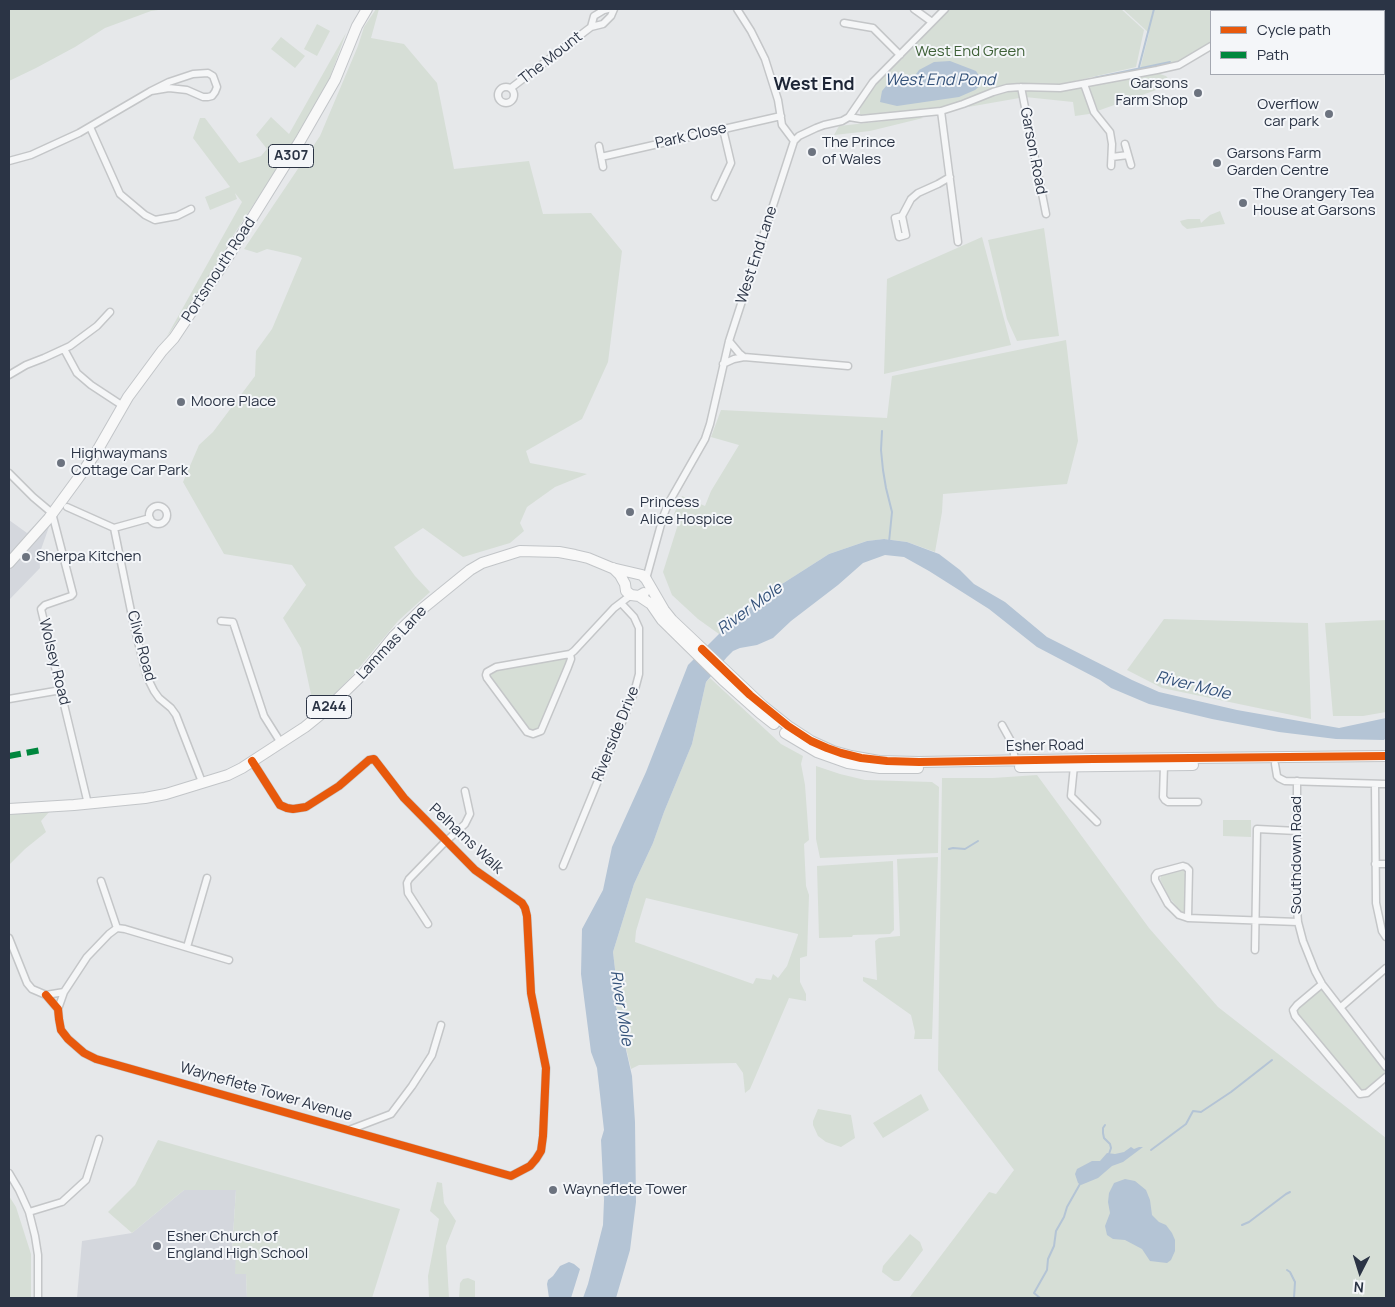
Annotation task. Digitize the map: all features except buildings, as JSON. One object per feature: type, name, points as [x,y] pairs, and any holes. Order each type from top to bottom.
[{"type":"main road","name":"Portsmouth Road","points":[[51,515],[97,451],[140,380],[174,338],[226,260],[300,141],[335,80],[357,26],[367,9]]},
{"type":"main road","name":"A307","points":[[9,563],[51,515]]},
{"type":"main road","name":"Lammas Lane","points":[[9,810],[145,798],[166,794],[228,774],[306,727],[365,672],[394,636],[422,609],[482,563],[520,551],[575,555],[642,577]]},
{"type":"main road","name":"Lammas Lane","points":[[612,568],[620,575],[625,584],[626,591],[635,596]]},
{"type":"main road","points":[[625,584],[632,574],[642,577],[668,615],[727,678]]},
{"type":"main road","points":[[635,596],[646,591],[642,577]]},
{"type":"main road","points":[[635,596],[652,604],[662,620],[700,651]]},
{"type":"main road","name":"Esher Road","points":[[727,678],[788,726],[811,741],[841,754],[870,760],[919,762],[1386,756]]},
{"type":"main road","name":"Esher Road","points":[[727,678],[760,714],[785,732],[817,752],[848,764],[880,768],[902,768],[1386,763]]},
{"type":"street","name":"The Mount","points":[[591,26],[594,16],[608,9]]},
{"type":"street","name":"The Mount","points":[[511,88],[591,26],[603,24],[611,16],[614,9]]},
{"type":"street","points":[[737,9],[765,59],[778,100],[782,125],[794,141],[799,136],[816,128],[842,121],[849,117],[870,85],[945,9]]},
{"type":"street","points":[[914,9],[932,22]]},
{"type":"street","points":[[844,23],[873,28],[900,55]]},
{"type":"street","points":[[849,117],[861,119],[942,111],[1008,88],[1060,88],[1084,84],[1179,65],[1210,47]]},
{"type":"street","points":[[9,161],[31,155],[90,127],[152,91],[168,82],[193,74],[208,73],[213,76],[217,87],[212,96],[208,97],[203,97],[187,90],[169,88],[152,91]]},
{"type":"street","points":[[1084,84],[1094,112],[1110,132],[1112,144],[1111,166]]},
{"type":"street","name":"Garson Road","points":[[1021,87],[1046,214]]},
{"type":"street","points":[[942,111],[958,242]]},
{"type":"street","name":"Park Close","points":[[601,157],[781,116]]},
{"type":"street","points":[[90,127],[120,194],[145,215],[155,220],[177,216],[191,209]]},
{"type":"street","points":[[715,197],[731,163],[723,129]]},
{"type":"street","name":"West End Lane","points":[[642,577],[651,561],[668,504],[705,439],[729,341],[794,141]]},
{"type":"street","points":[[1125,144],[1131,165]]},
{"type":"street","points":[[599,146],[603,167]]},
{"type":"street","points":[[1112,157],[1128,155]]},
{"type":"street","points":[[902,216],[911,199],[918,192],[950,177]]},
{"type":"street","points":[[9,375],[26,365],[64,349],[97,326],[110,312]]},
{"type":"street","points":[[729,341],[744,357]]},
{"type":"street","points":[[64,349],[77,373],[91,385],[123,406]]},
{"type":"street","points":[[723,364],[744,357],[848,366]]},
{"type":"street","points":[[9,473],[51,515]]},
{"type":"street","points":[[67,507],[114,528],[150,518]]},
{"type":"street","name":"Wolsey Road","points":[[51,515],[73,594],[45,605],[41,609],[88,804]]},
{"type":"street","name":"Clive Road","points":[[114,528],[134,626],[147,677],[159,698],[176,715],[202,782]]},
{"type":"street","points":[[570,654],[571,659],[568,667],[541,731],[533,734],[527,732],[486,678],[487,672],[496,667],[570,654],[614,608],[635,596]]},
{"type":"street","name":"Riverside Drive","points":[[563,866],[634,693],[639,674],[639,628],[634,617],[621,603]]},
{"type":"street","points":[[221,621],[233,622],[264,716],[281,743]]},
{"type":"street","points":[[9,700],[61,690]]},
{"type":"street","points":[[1002,726],[1012,743],[1016,760]]},
{"type":"street","name":"Pelhams Walk","points":[[252,761],[280,805],[293,809],[306,807],[339,786],[369,760],[374,759],[404,798],[475,870],[522,903],[527,916],[531,992],[546,1068],[544,1136],[541,1151],[536,1159],[530,1166],[511,1176]]},
{"type":"street","points":[[1276,764],[1279,778],[1284,781],[1386,784]]},
{"type":"street","points":[[1164,765],[1164,800],[1168,802],[1198,802]]},
{"type":"street","points":[[1074,766],[1071,796],[1097,822]]},
{"type":"street","name":"Southdown Road","points":[[1296,781],[1296,897],[1298,922],[1308,955],[1322,984],[1386,1067]]},
{"type":"street","points":[[1375,784],[1376,903],[1382,931],[1386,937]]},
{"type":"street","points":[[428,924],[408,894],[406,883],[465,824],[470,814],[465,791]]},
{"type":"street","points":[[1255,950],[1257,829],[1297,831]]},
{"type":"street","points":[[1375,864],[1386,864]]},
{"type":"street","points":[[1188,918],[1189,870],[1183,866],[1157,873],[1155,880],[1168,904],[1179,915],[1188,918],[1298,922]]},
{"type":"street","points":[[186,947],[207,878]]},
{"type":"street","points":[[101,881],[117,928]]},
{"type":"street","points":[[58,1009],[64,992],[86,957],[117,928],[229,960]]},
{"type":"street","name":"Wayneflete Tower Avenue","points":[[9,938],[27,983],[32,989],[46,996],[58,1009],[62,1030],[68,1039],[84,1053],[96,1059],[511,1176]]},
{"type":"street","points":[[1341,1007],[1386,968]]},
{"type":"street","points":[[1322,984],[1297,1005],[1293,1010],[1295,1016],[1360,1094],[1367,1093],[1386,1077]]},
{"type":"street","points":[[46,996],[64,992]]},
{"type":"street","points":[[349,1130],[391,1114],[432,1055],[441,1024]]},
{"type":"street","points":[[29,1212],[62,1202],[86,1180],[99,1139]]},
{"type":"street","points":[[9,1173],[29,1212],[38,1255],[38,1298]]},
{"type":"shaded area","points":[[9,520],[27,533],[34,526],[50,524],[39,555],[40,568],[9,600]]},
{"type":"shaded area","name":"Esher Church of England High School","points":[[184,1190],[236,1190],[232,1251],[236,1250],[246,1274],[247,1298],[77,1298],[82,1241],[132,1233]]},
{"type":"green space","points":[[9,9],[166,9],[151,11],[105,28],[75,47],[9,81]]},
{"type":"green space","points":[[376,9],[379,9],[371,38],[404,44],[437,83],[454,169],[529,161],[543,214],[591,213],[622,251],[608,362],[582,419],[526,451],[530,463],[587,474],[555,487],[527,507],[520,523],[524,531],[510,543],[463,557],[423,528],[394,547],[415,576],[430,592],[398,621],[353,675],[320,709],[312,699],[301,648],[283,618],[306,585],[292,565],[224,554],[183,482],[199,445],[213,432],[255,376],[256,351],[272,329],[302,258],[267,249],[257,253],[244,249],[320,136],[358,46],[364,27]]},
{"type":"green space","name":"West End Green","points":[[950,9],[1121,9],[1144,30],[1136,67],[1053,86],[1020,85],[942,109],[860,115],[860,109],[866,98],[881,79]]},
{"type":"green space","points":[[1123,9],[1270,9],[1210,10],[1210,45],[1178,63],[1139,73],[1149,33]]},
{"type":"green space","points":[[317,24],[330,31],[317,56],[304,49]]},
{"type":"green space","points":[[346,33],[328,83],[297,139],[234,234],[212,273],[166,338],[242,202],[235,193],[237,199],[210,210],[205,197],[230,187],[193,138],[200,118],[205,118],[239,163],[261,156],[267,149],[256,135],[271,117],[289,134]]},
{"type":"green space","points":[[281,37],[305,56],[295,68],[271,49]]},
{"type":"green space","points":[[1157,73],[1166,76],[1173,84],[1089,114],[1075,116],[1073,102],[1025,97],[968,107],[989,97],[1010,91],[1093,86]]},
{"type":"green space","points":[[923,118],[870,131],[834,135],[839,126]]},
{"type":"green space","points":[[1220,211],[1225,224],[1187,229],[1180,221],[1200,219],[1201,223],[1210,215]]},
{"type":"green space","points":[[1044,228],[1059,336],[1017,341],[1007,319],[988,240]]},
{"type":"green space","points":[[982,237],[1011,345],[884,374],[887,279]]},
{"type":"green space","points":[[1066,340],[1078,441],[1067,484],[943,494],[935,552],[907,542],[884,539],[867,541],[829,554],[771,591],[719,634],[698,619],[672,595],[663,572],[680,518],[674,514],[682,496],[705,506],[711,491],[739,445],[711,437],[721,410],[887,418],[892,376]]},
{"type":"green space","points":[[1164,619],[1308,623],[1311,719],[1162,688],[1127,670]]},
{"type":"green space","points":[[1386,620],[1386,712],[1363,716],[1333,716],[1325,623]]},
{"type":"green space","points":[[567,657],[541,725],[534,730],[527,728],[489,676],[498,669]]},
{"type":"green space","points":[[710,678],[781,744],[803,756],[801,764],[805,785],[809,840],[804,844],[806,886],[809,895],[807,956],[800,958],[800,982],[806,994],[806,1001],[789,998],[750,1089],[745,1093],[743,1073],[736,1063],[639,1065],[631,1069],[614,997],[616,978],[613,952],[634,884],[653,843],[692,744],[706,682]],"holes":[[[646,898],[798,934],[787,966],[778,978],[773,974],[771,980],[756,978],[753,984],[635,942],[636,931]]]},
{"type":"green space","points":[[816,766],[865,780],[932,782],[939,787],[938,853],[820,858],[816,839]]},
{"type":"green space","points":[[1037,775],[1149,928],[1218,1007],[1386,1138],[1386,1298],[909,1298],[989,1192],[996,1194],[1014,1170],[938,1070],[942,778],[993,778]]},
{"type":"green space","points":[[50,811],[41,821],[46,832],[9,865],[9,814]]},
{"type":"green space","points":[[1223,820],[1251,820],[1251,837],[1223,836]]},
{"type":"green space","points":[[938,857],[932,1039],[914,1039],[915,1032],[911,1015],[863,981],[863,977],[877,980],[875,941],[879,938],[900,936],[897,859]]},
{"type":"green space","points":[[893,861],[894,930],[890,934],[819,938],[817,866]]},
{"type":"green space","points":[[1181,869],[1184,871],[1187,881],[1186,911],[1184,912],[1181,912],[1169,897],[1160,879],[1162,874]]},
{"type":"green space","points":[[1322,984],[1386,1067],[1386,1077],[1364,1094],[1295,1016],[1295,1007]]},
{"type":"green space","points":[[921,1094],[929,1110],[883,1138],[873,1123]]},
{"type":"green space","points":[[818,1109],[851,1115],[855,1138],[841,1147],[826,1142],[818,1136],[813,1121]]},
{"type":"green space","points":[[158,1140],[400,1209],[372,1298],[247,1298],[246,1274],[235,1274],[236,1251],[232,1251],[236,1190],[184,1190],[132,1233],[108,1212],[135,1185]]},
{"type":"green space","points":[[437,1182],[442,1183],[444,1203],[456,1221],[446,1246],[449,1298],[429,1298],[428,1276],[439,1219],[430,1211]]},
{"type":"green space","points":[[9,1196],[16,1207],[31,1254],[31,1298],[9,1298]]},
{"type":"green space","points":[[910,1234],[920,1242],[923,1250],[901,1279],[894,1281],[882,1272],[883,1266]]},
{"type":"green space","points":[[468,1278],[475,1281],[475,1298],[459,1298],[460,1283],[463,1279]]},
{"type":"water","name":"West End Pond","points":[[950,61],[976,71],[981,79],[981,85],[975,90],[959,97],[897,106],[880,102],[882,91],[895,79],[913,78],[919,70],[934,62]]},
{"type":"water","name":"River Mole","points":[[884,539],[907,542],[939,554],[960,570],[974,584],[1005,602],[1047,637],[1159,692],[1237,710],[1339,728],[1386,718],[1386,738],[1384,740],[1336,739],[1279,732],[1149,704],[1111,688],[1100,680],[1037,647],[989,609],[904,557],[885,555],[863,563],[791,621],[773,638],[757,645],[733,651],[706,682],[692,744],[653,843],[634,884],[613,952],[616,978],[614,997],[632,1076],[635,1122],[636,1202],[630,1250],[616,1298],[583,1298],[603,1225],[604,1200],[601,1140],[604,1130],[597,1068],[591,1052],[581,974],[582,929],[603,890],[612,847],[646,772],[688,665],[729,624],[771,591],[829,554],[867,541]]},
{"type":"water","points":[[1131,1147],[1134,1149],[1143,1147],[1123,1162],[1112,1166],[1098,1178],[1081,1185],[1078,1183],[1075,1174],[1077,1169],[1092,1161],[1100,1161],[1107,1153],[1124,1152]]},
{"type":"water","points":[[1125,1179],[1135,1181],[1146,1190],[1150,1200],[1152,1215],[1159,1222],[1166,1225],[1172,1233],[1175,1240],[1175,1251],[1171,1260],[1167,1263],[1150,1261],[1142,1249],[1125,1240],[1113,1239],[1107,1235],[1105,1226],[1110,1213],[1109,1193],[1114,1183]]},
{"type":"water","points":[[569,1262],[580,1269],[571,1298],[549,1298],[548,1280],[560,1266]]},
{"type":"waterway","points":[[1139,67],[1154,9]]},
{"type":"waterway","points":[[1094,78],[1170,62]]},
{"type":"waterway","points":[[882,431],[883,470],[892,512],[889,542]]},
{"type":"waterway","points":[[949,849],[965,849],[978,841]]},
{"type":"waterway","points":[[1151,1150],[1186,1124],[1193,1111],[1201,1112],[1231,1092],[1272,1060]]},
{"type":"waterway","points":[[1105,1125],[1103,1133],[1104,1138],[1110,1144],[1109,1154]]},
{"type":"waterway","points":[[1040,1298],[1034,1293],[1047,1270],[1056,1231],[1080,1184]]},
{"type":"waterway","points":[[1242,1225],[1290,1192]]},
{"type":"waterway","points":[[1287,1270],[1295,1282],[1294,1298]]},
{"type":"marked path","points":[[9,756],[41,750]]},
{"type":"cycle path","points":[[702,649],[750,695],[788,726],[811,741],[841,753],[861,758],[919,762],[1386,756]]},
{"type":"cycle path","points":[[46,995],[58,1009],[61,1030],[68,1039],[84,1053],[96,1059],[511,1176],[530,1166],[541,1151],[546,1068],[531,993],[527,916],[522,903],[475,870],[404,798],[374,759],[369,760],[339,786],[306,807],[293,809],[280,805],[252,761]]},
{"type":"place","name":"Garsons Farm Shop","points":[[1198,93]]},
{"type":"place","name":"Overflow car park","points":[[1329,114]]},
{"type":"place","name":"The Prince of Wales","points":[[812,152]]},
{"type":"place","name":"Garsons Farm Garden Centre","points":[[1217,163]]},
{"type":"place","name":"The Orangery Tea House at Garsons","points":[[1243,203]]},
{"type":"place","name":"Moore Place","points":[[181,402]]},
{"type":"place","name":"Highwaymans Cottage Car Park","points":[[61,463]]},
{"type":"place","name":"Princess Alice Hospice","points":[[630,512]]},
{"type":"place","name":"Sherpa Kitchen","points":[[26,557]]},
{"type":"place","name":"Wayneflete Tower","points":[[553,1190]]},
{"type":"place","name":"Esher Church of England High School","points":[[157,1246]]},
{"type":"district","name":"West End","points":[[814,85]]}]
